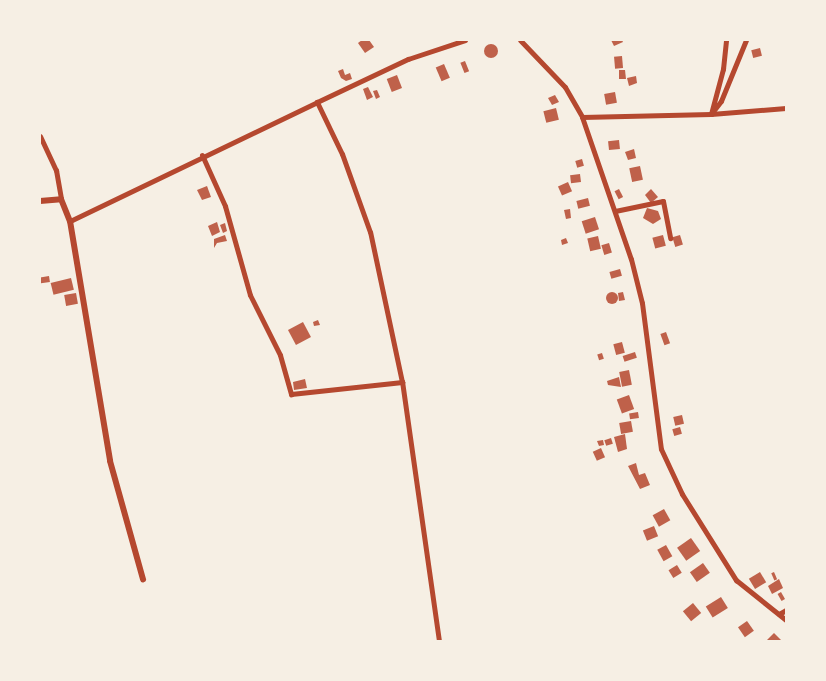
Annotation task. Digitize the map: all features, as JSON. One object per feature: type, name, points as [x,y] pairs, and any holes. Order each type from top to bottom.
[{"type":"street","points":[[70,221],[202,155],[408,59],[465,40]]},
{"type":"street","points":[[520,40],[565,87],[582,117],[615,211],[642,303],[661,449],[682,494],[736,580],[786,620]]},
{"type":"street","points":[[711,114],[723,69],[726,40]]},
{"type":"street","points":[[711,114],[721,101],[746,40]]},
{"type":"street","points":[[317,102],[342,154],[370,232],[402,382],[439,641]]},
{"type":"street","points":[[582,117],[711,114],[786,108]]},
{"type":"street","points":[[40,136],[56,170],[61,200],[70,221],[110,461],[143,579]]},
{"type":"street","points":[[202,155],[225,206],[250,295],[280,355],[291,394],[402,382]]},
{"type":"street","points":[[40,202],[61,200]]},
{"type":"street","points":[[615,211],[662,201],[670,238]]},
{"type":"street","points":[[779,614],[786,610]]},
{"type":"building","points":[[362,40],[369,40],[374,47],[365,53],[358,43]]},
{"type":"building","points":[[611,40],[622,40],[623,42],[614,46]]},
{"type":"building","points":[[488,44],[494,44],[498,51],[494,58],[488,58],[484,54],[484,48]]},
{"type":"building","points":[[760,48],[762,56],[753,58],[751,50]]},
{"type":"building","points":[[622,56],[623,68],[615,69],[614,57]]},
{"type":"building","points":[[465,61],[469,71],[464,73],[460,63]]},
{"type":"building","points":[[444,64],[450,78],[442,81],[436,68]]},
{"type":"building","points":[[343,69],[345,75],[350,73],[352,79],[346,81],[341,78],[338,71]]},
{"type":"building","points":[[619,70],[625,70],[626,79],[619,79]]},
{"type":"building","points":[[397,75],[402,88],[392,92],[387,79]]},
{"type":"building","points":[[636,76],[637,83],[629,86],[627,78]]},
{"type":"building","points":[[368,87],[373,97],[367,100],[363,89]]},
{"type":"building","points":[[377,90],[380,97],[376,99],[373,91]]},
{"type":"building","points":[[615,92],[617,103],[606,105],[604,94]]},
{"type":"building","points":[[555,95],[559,102],[552,105],[548,98]]},
{"type":"building","points":[[556,108],[559,120],[546,123],[543,111]]},
{"type":"building","points":[[619,140],[620,149],[609,150],[608,141]]},
{"type":"building","points":[[634,149],[636,158],[628,160],[625,152]]},
{"type":"building","points":[[582,159],[584,166],[577,168],[575,161]]},
{"type":"building","points":[[640,166],[643,180],[632,182],[629,168]]},
{"type":"building","points":[[580,174],[581,182],[571,183],[570,175]]},
{"type":"building","points":[[568,182],[572,191],[562,196],[558,186]]},
{"type":"building","points":[[207,186],[211,197],[202,200],[197,190]]},
{"type":"building","points":[[619,189],[623,197],[619,199],[615,191]]},
{"type":"building","points":[[651,189],[658,197],[651,203],[645,195]]},
{"type":"building","points":[[588,198],[590,206],[578,209],[576,201]]},
{"type":"building","points":[[647,208],[658,211],[661,219],[653,224],[643,218]]},
{"type":"building","points":[[570,209],[571,218],[566,219],[564,210]]},
{"type":"building","points":[[595,217],[599,229],[586,234],[582,221]]},
{"type":"building","points":[[217,222],[220,232],[212,236],[208,226]]},
{"type":"building","points":[[225,223],[227,231],[223,233],[220,225]]},
{"type":"building","points":[[225,235],[227,241],[217,243],[214,248],[214,239]]},
{"type":"building","points":[[663,235],[666,246],[655,248],[652,238]]},
{"type":"building","points":[[680,235],[683,245],[675,247],[672,237]]},
{"type":"building","points":[[598,236],[601,249],[590,251],[587,238]]},
{"type":"building","points":[[566,238],[568,243],[562,245],[561,240]]},
{"type":"building","points":[[609,243],[612,253],[604,255],[601,245]]},
{"type":"building","points":[[620,269],[622,276],[611,279],[609,272]]},
{"type":"building","points":[[49,276],[50,282],[41,283],[40,277]]},
{"type":"building","points":[[71,278],[74,290],[54,295],[51,283]]},
{"type":"building","points":[[610,292],[614,292],[618,298],[614,304],[610,304],[606,300],[606,296]]},
{"type":"building","points":[[623,292],[625,300],[619,301],[618,293]]},
{"type":"building","points":[[76,293],[78,304],[66,306],[64,295]]},
{"type":"building","points":[[318,320],[320,325],[314,326],[313,322]]},
{"type":"building","points":[[303,322],[311,337],[296,345],[288,330]]},
{"type":"building","points":[[666,332],[670,343],[664,345],[660,334]]},
{"type":"building","points":[[622,342],[625,353],[616,355],[613,344]]},
{"type":"building","points":[[635,352],[637,358],[624,362],[623,356]]},
{"type":"building","points":[[602,353],[604,359],[599,360],[597,355]]},
{"type":"building","points":[[629,370],[632,385],[622,387],[619,372]]},
{"type":"building","points":[[619,377],[621,387],[608,385],[607,381]]},
{"type":"building","points":[[305,379],[307,388],[294,390],[293,382]]},
{"type":"building","points":[[629,395],[634,409],[622,414],[617,399]]},
{"type":"building","points":[[638,412],[639,418],[630,419],[629,413]]},
{"type":"building","points":[[682,415],[684,424],[675,426],[673,417]]},
{"type":"building","points":[[631,421],[633,432],[621,434],[619,423]]},
{"type":"building","points":[[680,427],[682,434],[674,436],[672,429]]},
{"type":"building","points":[[625,434],[627,449],[618,452],[614,437]]},
{"type":"building","points":[[611,438],[613,444],[606,446],[604,440]]},
{"type":"building","points":[[603,440],[604,445],[599,446],[597,441]]},
{"type":"building","points":[[601,448],[605,457],[597,461],[593,452]]},
{"type":"building","points":[[636,463],[639,475],[645,473],[650,485],[640,489],[628,466]]},
{"type":"building","points":[[664,509],[670,520],[659,527],[653,515]]},
{"type":"building","points":[[654,526],[658,536],[647,541],[643,530]]},
{"type":"building","points":[[691,538],[700,551],[686,561],[677,548]]},
{"type":"building","points":[[666,545],[672,556],[664,561],[657,550]]},
{"type":"building","points":[[703,563],[710,573],[697,582],[690,572]]},
{"type":"building","points":[[677,565],[682,573],[673,578],[669,570]]},
{"type":"building","points":[[760,572],[766,582],[755,589],[749,579]]},
{"type":"building","points":[[774,572],[777,579],[774,581],[771,573]]},
{"type":"building","points":[[779,579],[783,588],[772,594],[768,586]]},
{"type":"building","points":[[781,592],[785,599],[782,601],[778,594]]},
{"type":"building","points":[[721,597],[728,608],[713,618],[706,607]]},
{"type":"building","points":[[693,603],[701,613],[691,621],[683,611]]},
{"type":"building","points":[[747,621],[754,631],[745,637],[738,627]]},
{"type":"building","points":[[774,633],[782,641],[766,641]]}]
